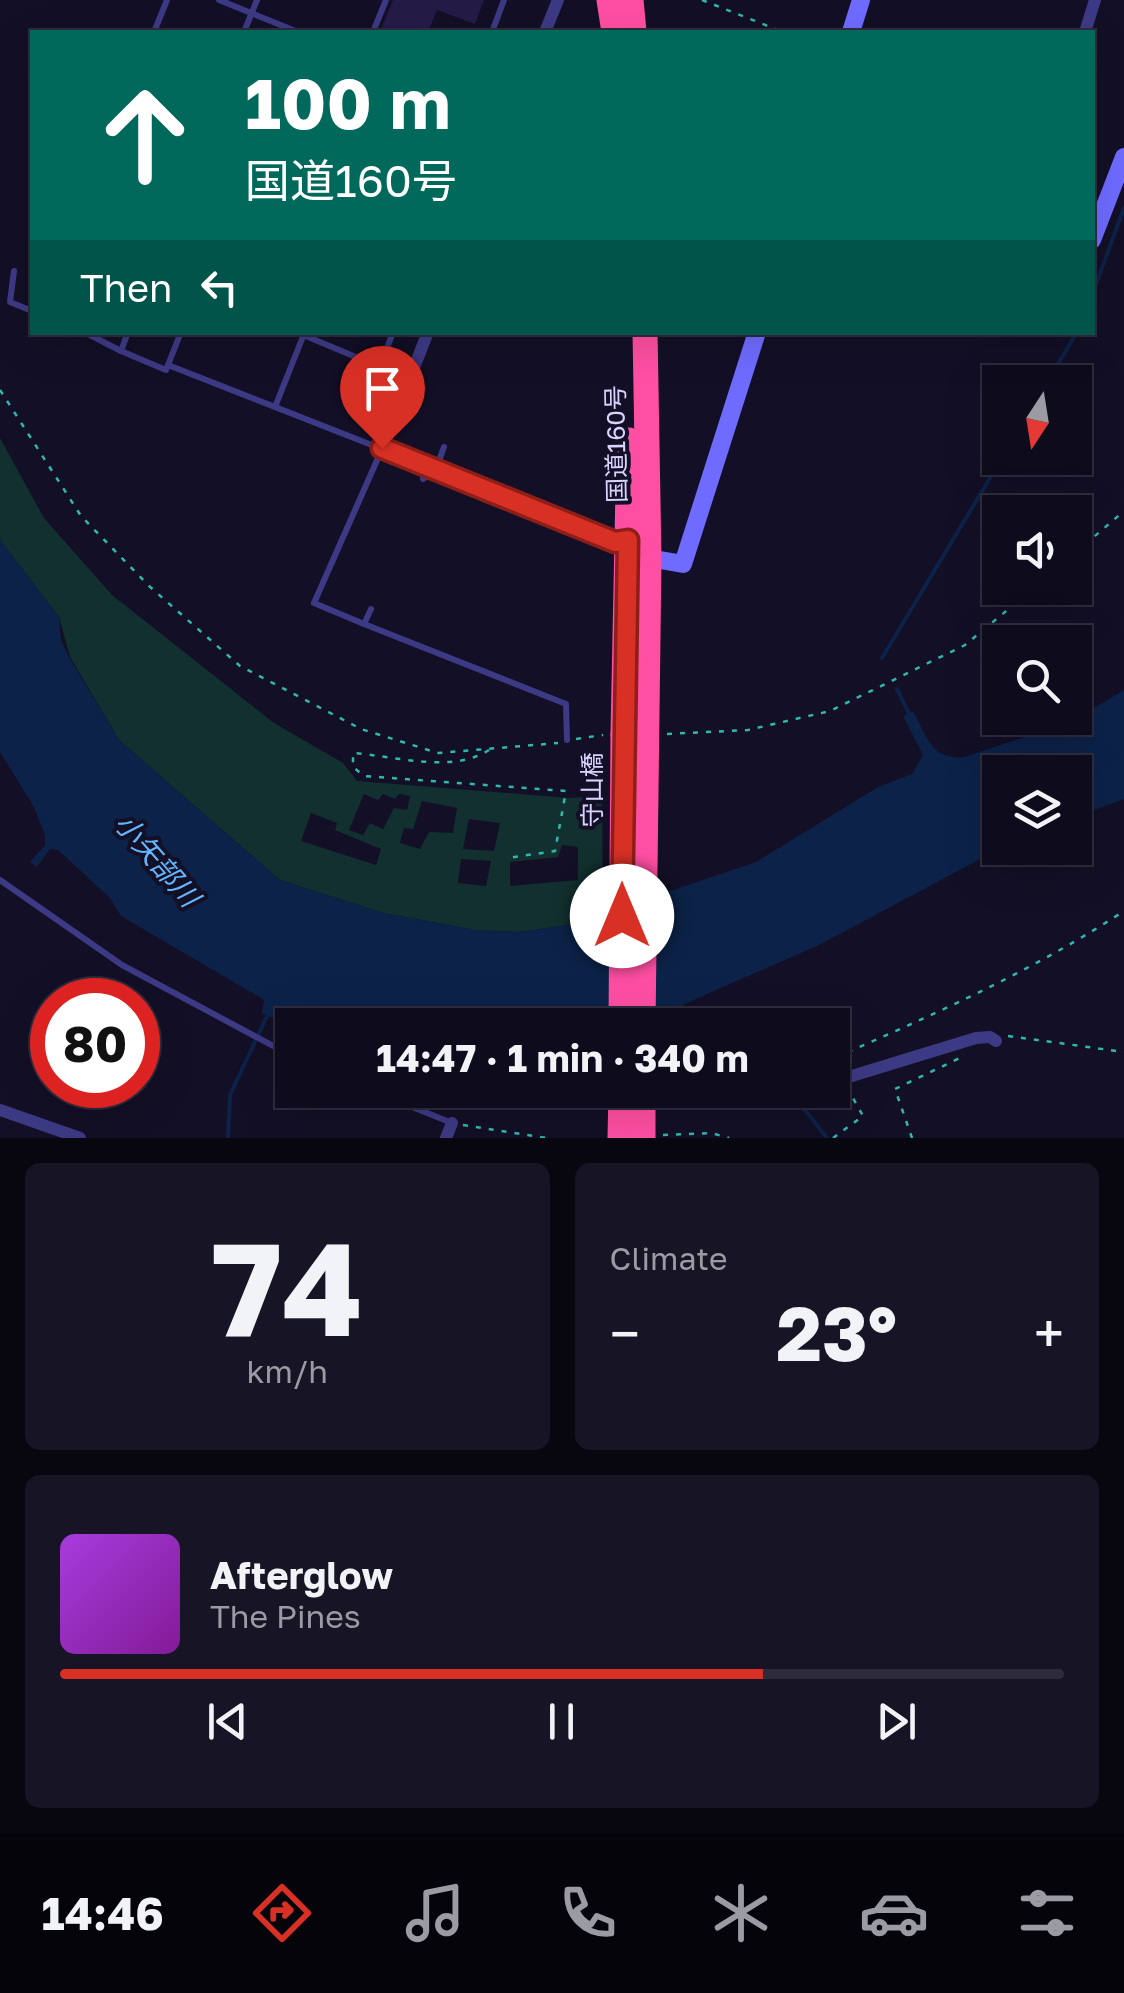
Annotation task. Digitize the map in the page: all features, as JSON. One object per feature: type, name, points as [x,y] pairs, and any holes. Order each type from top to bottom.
[{"type":"highway","points":[[609,0],[614,30]]},
{"type":"highway","points":[[630,0],[634,30]]},
{"type":"highway","name":"国道160号","points":[[630,335],[628,540],[634,734]]},
{"type":"highway","name":"国道160号","points":[[634,734],[649,558],[645,335]]},
{"type":"highway","name":"守山橋","points":[[622,1008],[634,734]]},
{"type":"highway","name":"守山橋","points":[[634,734],[642,1008]]},
{"type":"highway","points":[[620,1108],[620,1138]]},
{"type":"highway","points":[[646,1108],[652,1137]]},
{"type":"street","points":[[546,30],[558,0]]},
{"type":"street","points":[[852,30],[861,0]]},
{"type":"street","points":[[1086,30],[1095,0]]},
{"type":"street","points":[[1095,232],[1124,157]]},
{"type":"street","points":[[427,335],[382,448],[615,542],[628,540]]},
{"type":"street","points":[[649,558],[683,564],[756,335]]},
{"type":"street","points":[[850,1077],[976,1038],[990,1036],[996,1041]]},
{"type":"street","points":[[0,1110],[80,1138]]},
{"type":"street","points":[[446,1138],[452,1124]]},
{"type":"lane","points":[[155,30],[167,0]]},
{"type":"lane","points":[[219,0],[293,30]]},
{"type":"lane","points":[[245,30],[257,0]]},
{"type":"lane","points":[[373,30],[386,0]]},
{"type":"lane","points":[[493,30],[504,0]]},
{"type":"lane","points":[[14,271],[10,302],[30,311]]},
{"type":"lane","points":[[90,335],[166,370],[180,335]]},
{"type":"lane","points":[[121,351],[127,335]]},
{"type":"lane","points":[[275,406],[301,335]]},
{"type":"lane","points":[[303,335],[380,366],[392,335]]},
{"type":"lane","points":[[168,365],[382,448],[314,603],[566,704],[568,740]]},
{"type":"lane","points":[[423,479],[436,469],[444,446]]},
{"type":"lane","points":[[364,624],[371,609]]},
{"type":"lane","points":[[0,880],[122,965],[275,1047]]},
{"type":"lane","points":[[413,1108],[452,1124]]},
{"type":"path","points":[[702,0],[779,30]]},
{"type":"path","points":[[0,390],[81,516],[149,586],[240,666],[360,730],[438,753],[634,734],[748,730],[830,710],[966,645],[1014,605]]},
{"type":"path","points":[[1092,538],[1124,511]]},
{"type":"path","points":[[490,749],[476,759],[447,762],[353,753],[352,767],[364,776],[566,792],[555,851],[508,858]]},
{"type":"path","points":[[850,1051],[971,998],[1070,946],[1124,911]]},
{"type":"path","points":[[912,1138],[895,1089],[1013,1034],[1124,1052]]},
{"type":"path","points":[[833,1138],[863,1116],[850,1093]]},
{"type":"path","points":[[452,1124],[547,1138]]},
{"type":"path","points":[[652,1137],[711,1133],[730,1138]]},
{"type":"green space","points":[[0,438],[44,518],[112,595],[274,723],[343,763],[357,781],[569,798],[602,796],[603,914],[569,925],[518,932],[475,930],[383,913],[280,880],[119,740],[70,657],[59,617],[0,540]],"holes":[[[364,794],[378,800],[383,794],[395,799],[399,794],[410,796],[407,810],[394,808],[383,829],[370,823],[363,835],[349,830]],[[422,801],[457,808],[453,833],[429,832],[420,849],[400,843],[404,828],[413,829]],[[311,813],[337,823],[335,830],[381,849],[376,865],[301,841]],[[469,819],[500,823],[494,851],[463,849]],[[562,845],[578,847],[578,880],[510,886],[510,862],[558,857]],[[461,859],[491,861],[486,886],[458,883]]]},
{"type":"water","name":"小矢部川","points":[[0,540],[59,617],[61,640],[69,657],[119,740],[280,880],[383,913],[475,930],[518,932],[569,925],[756,862],[878,787],[912,774],[923,755],[903,716],[913,711],[937,751],[964,757],[1031,735],[1092,735],[1092,709],[1124,690],[1124,799],[1092,811],[1092,755],[982,755],[982,858],[821,944],[676,1008],[275,1008],[272,1018],[262,1013],[264,1000],[121,916],[110,898],[58,850],[50,849],[37,867],[30,862],[45,845],[45,835],[34,807],[0,752]]},
{"type":"building","points":[[393,0],[484,0],[475,24],[437,10],[429,30],[381,30]]},
{"type":"waterway","points":[[1095,287],[1124,208]]},
{"type":"waterway","points":[[1057,365],[1075,335]]},
{"type":"waterway","points":[[882,658],[992,475]]},
{"type":"waterway","points":[[897,689],[910,716]]},
{"type":"waterway","points":[[681,1003],[682,1008]]},
{"type":"waterway","points":[[228,1138],[230,1095],[269,1012]]},
{"type":"waterway","points":[[802,1108],[827,1138]]},
{"type":"route","points":[[382,448],[615,542],[628,540],[622,916]]}]
